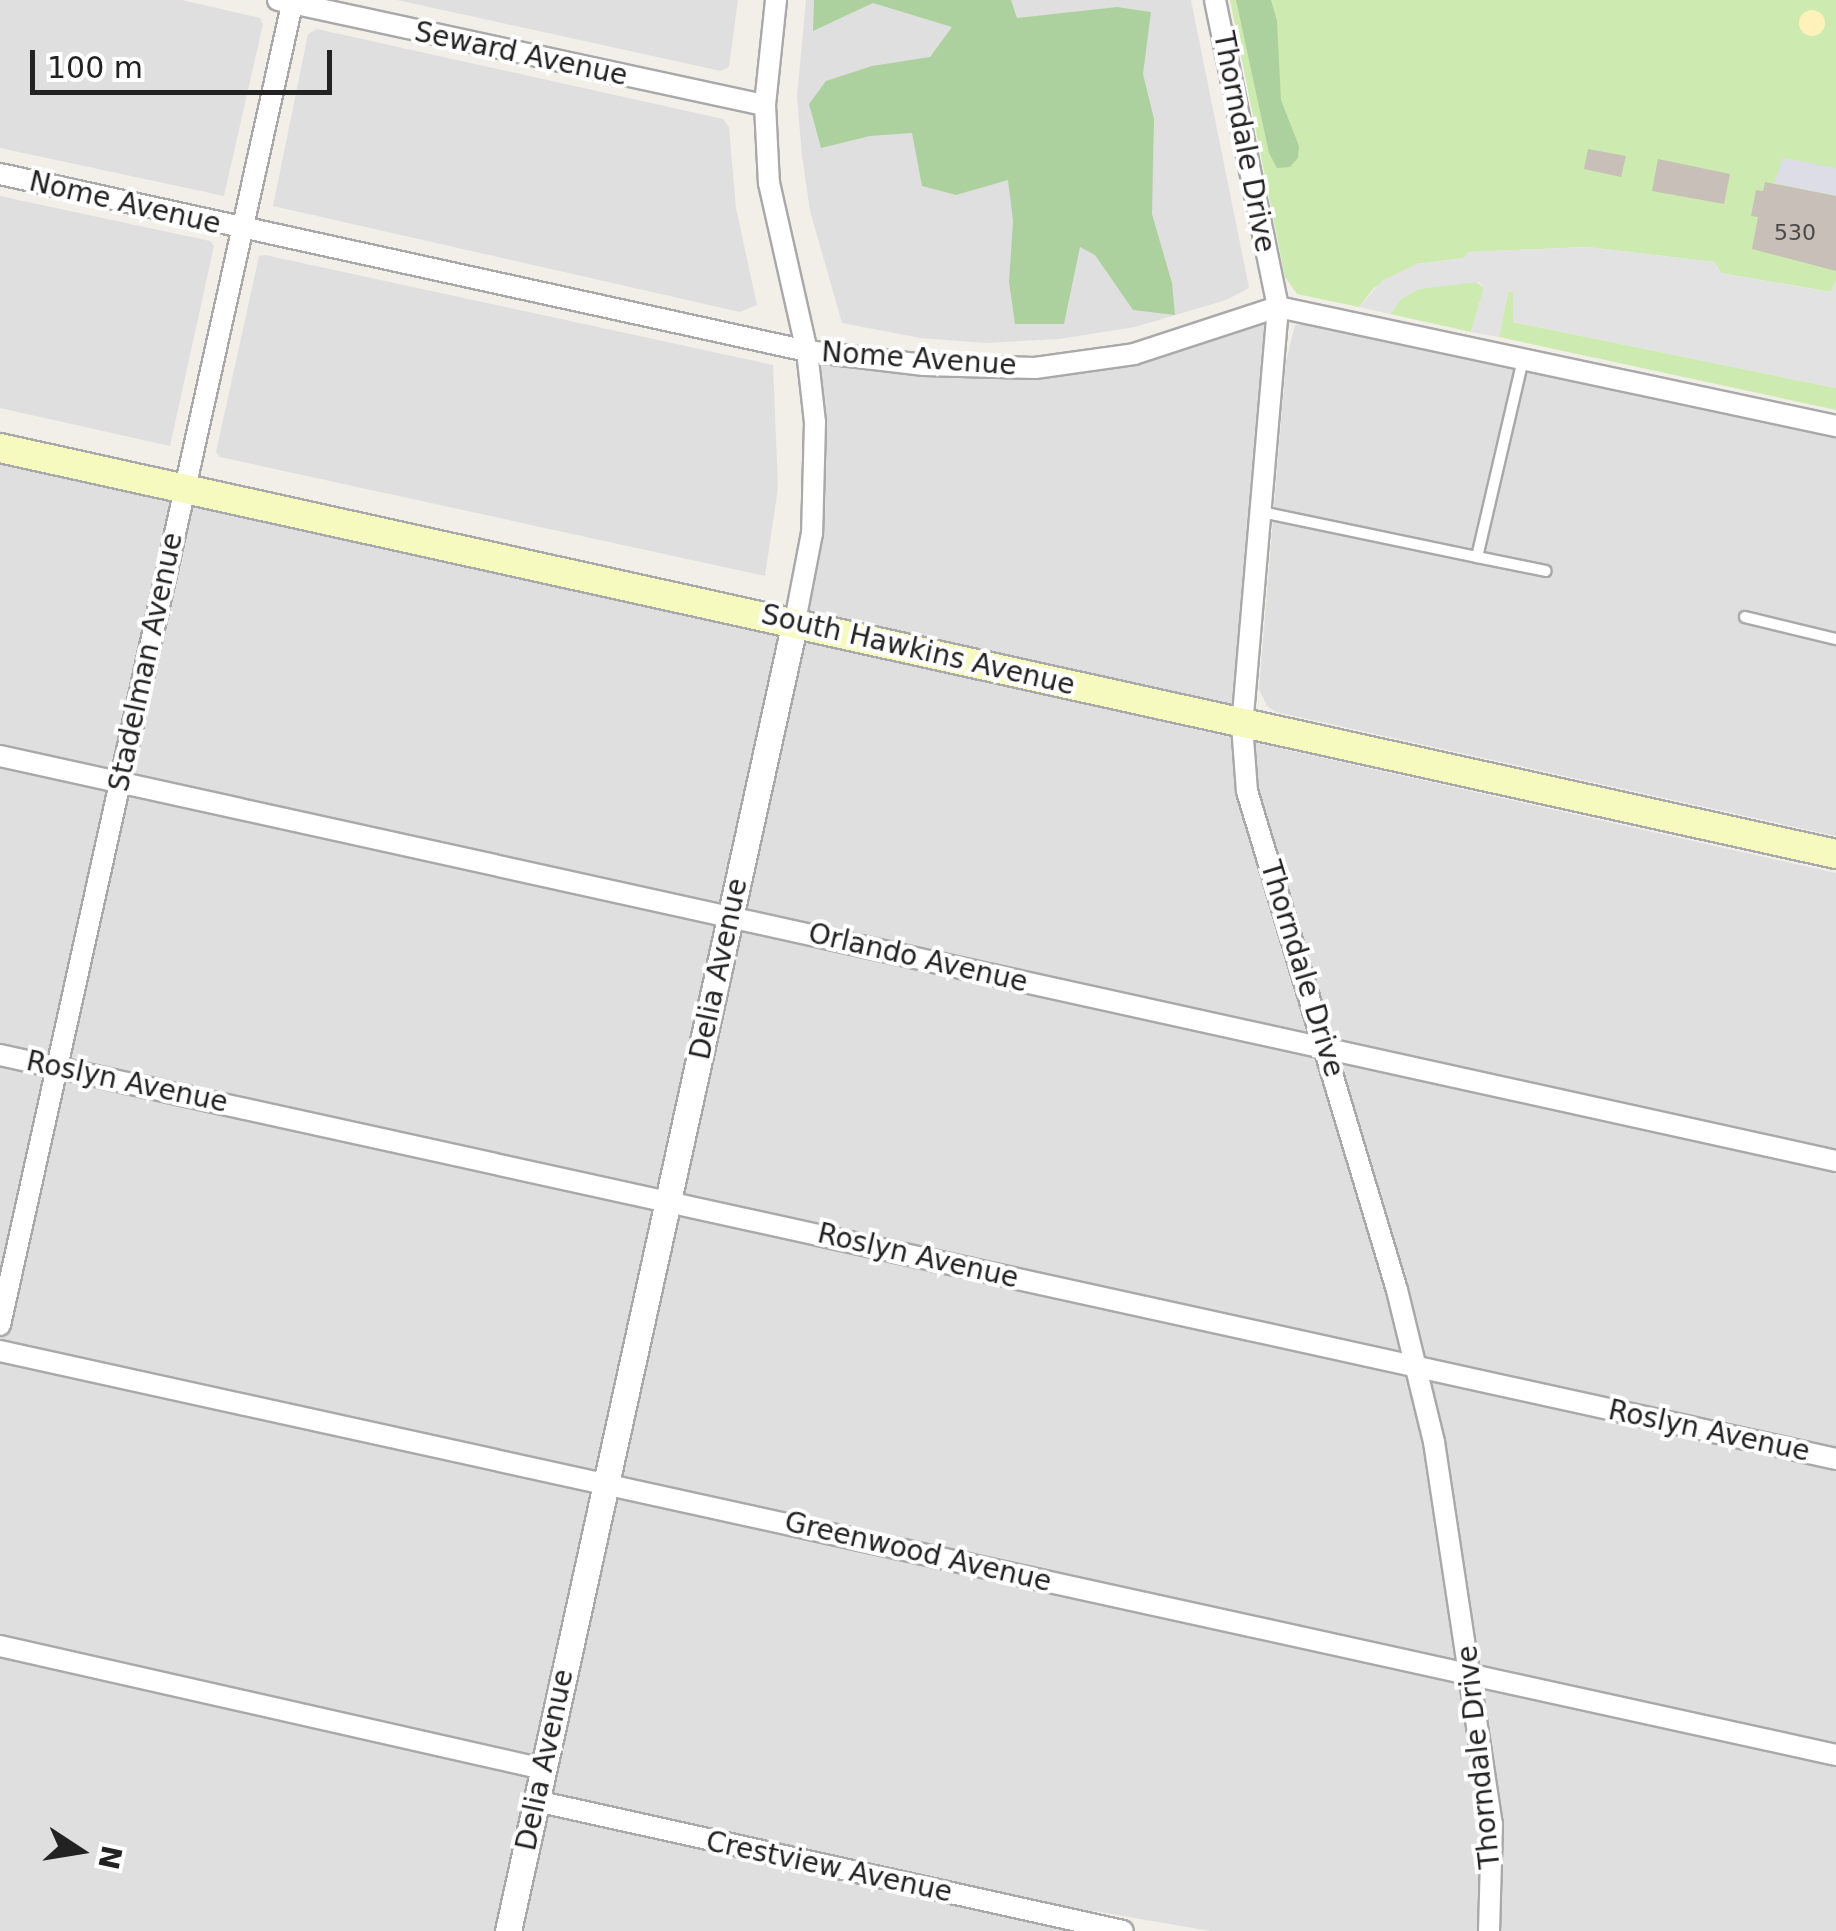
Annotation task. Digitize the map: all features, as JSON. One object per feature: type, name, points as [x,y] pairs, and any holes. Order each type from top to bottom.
[{"type":"main road","name":"South Hawkins Avenue","points":[[0,448],[795,621],[1242,726],[1836,854]]},
{"type":"street","name":"Delia Avenue","points":[[508,1931],[795,621],[816,486],[807,351],[772,204],[764,105],[776,0]]},
{"type":"street","name":"Thorndale Drive","points":[[1215,0],[1278,307],[1242,726],[1247,791],[1397,1290],[1448,1510],[1492,1824],[1489,1931]]},
{"type":"street","name":"Seward Avenue","points":[[288,1],[764,105]]},
{"type":"street","name":"Stadelman Avenue","points":[[0,1325],[243,230],[288,1]]},
{"type":"street","name":"Nome Avenue","points":[[0,174],[807,351],[987,368],[1052,366],[1134,354],[1278,307],[1836,426]]},
{"type":"street","name":"Orlando Avenue","points":[[0,756],[1836,1161]]},
{"type":"street","name":"Roslyn Avenue","points":[[0,1054],[1412,1362],[1836,1459]]},
{"type":"street","name":"Greenwood Avenue","points":[[0,1351],[1836,1755]]},
{"type":"street","points":[[0,1646],[543,1769]]},
{"type":"street","name":"Crestview Avenue","points":[[536,1801],[1123,1931]]},
{"type":"lane","points":[[1477,557],[1523,358]]},
{"type":"lane","points":[[1260,512],[1546,571]]},
{"type":"lane","points":[[1745,617],[1836,639]]},
{"type":"shaded area","points":[[0,0],[182,0],[260,18],[263,24],[224,196],[0,148]]},
{"type":"shaded area","points":[[397,0],[738,0],[729,67],[721,71]]},
{"type":"shaded area","points":[[806,0],[1191,0],[1249,288],[1226,300],[1135,327],[1059,339],[986,343],[920,338],[842,323],[810,211],[802,156],[797,97]]},
{"type":"shaded area","points":[[317,29],[723,119],[729,127],[736,208],[757,305],[740,312],[273,206],[308,34]]},
{"type":"shaded area","points":[[1783,158],[1836,168],[1836,196],[1774,183]]},
{"type":"shaded area","points":[[0,196],[210,241],[214,246],[170,446],[0,408]]},
{"type":"shaded area","points":[[1587,247],[1714,262],[1721,273],[1830,292],[1836,281],[1836,388],[1513,322],[1513,290],[1508,292],[1499,337],[1471,332],[1484,288],[1479,282],[1418,289],[1401,299],[1390,314],[1359,307],[1383,280],[1417,264],[1464,258],[1468,252]]},
{"type":"shaded area","points":[[259,256],[773,365],[778,488],[765,576],[220,457],[216,452]]},
{"type":"shaded area","points":[[1278,307],[1242,725],[795,621],[812,533],[807,351],[1085,363]]},
{"type":"shaded area","points":[[1307,324],[1836,436],[1836,836],[1276,712],[1267,706],[1259,689],[1286,361],[1295,325]]},
{"type":"shaded area","points":[[0,461],[1836,873],[1836,1931],[1210,1931],[1094,1911],[1088,1931],[0,1931]]},
{"type":"green space","points":[[814,0],[1011,0],[1017,18],[1117,7],[1151,12],[1143,74],[1154,119],[1152,214],[1172,283],[1175,315],[1133,310],[1095,255],[1080,247],[1064,324],[1015,324],[1009,282],[1013,221],[1008,180],[956,195],[922,186],[912,133],[870,136],[821,148],[809,104],[826,81],[872,66],[930,57],[952,27],[873,3],[813,31]]},
{"type":"green space","points":[[1230,0],[1836,0],[1836,281],[1831,292],[1721,273],[1714,262],[1587,247],[1469,252],[1464,258],[1417,264],[1374,288],[1359,307],[1297,294],[1285,277]]},
{"type":"green space","points":[[1236,0],[1271,0],[1277,21],[1281,100],[1299,146],[1298,158],[1290,167],[1277,168],[1269,153]]},
{"type":"green space","points":[[1475,281],[1484,288],[1471,332],[1390,314],[1401,299],[1418,289]]},
{"type":"green space","points":[[1514,290],[1513,322],[1836,388],[1836,410],[1499,337],[1508,292]]},
{"type":"sand","points":[[1812,10],[1821,14],[1825,23],[1821,32],[1812,36],[1803,32],[1799,23],[1803,14]]},
{"type":"building","points":[[1588,149],[1626,156],[1621,177],[1584,169]]},
{"type":"building","points":[[1658,159],[1730,174],[1724,204],[1652,191]]},
{"type":"building","points":[[1765,182],[1836,196],[1836,271],[1752,249],[1758,217],[1751,216],[1756,190],[1763,191]]}]
